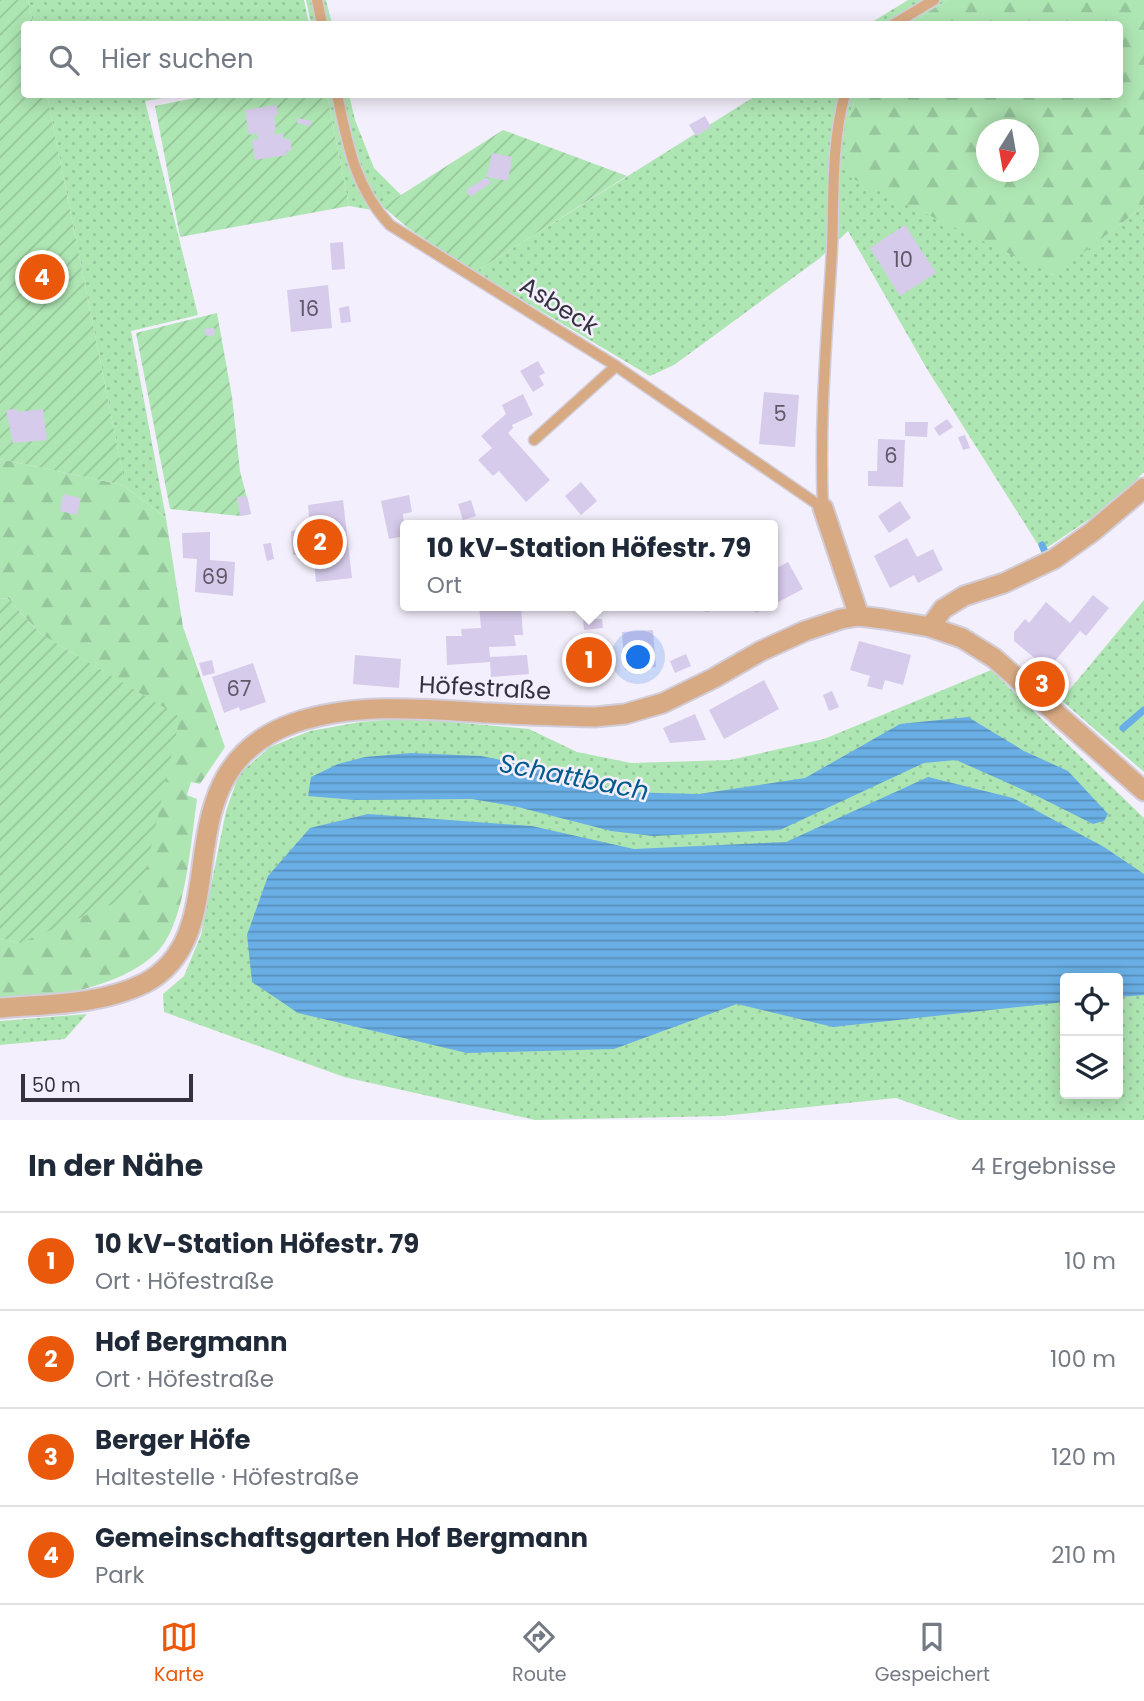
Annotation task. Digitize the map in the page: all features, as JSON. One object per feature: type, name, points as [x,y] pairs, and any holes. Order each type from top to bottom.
[{"type":"street","points":[[930,627],[943,610],[964,596],[1004,583],[1054,559],[1092,532],[1144,488]]},
{"type":"street","points":[[823,508],[859,616]]},
{"type":"street","name":"Höfestraße","points":[[0,1009],[98,999],[143,984],[162,972],[176,957],[188,932],[212,813],[221,784],[234,763],[251,747],[292,724],[340,713],[387,709],[594,717],[625,714],[684,694],[761,651],[805,631],[859,616],[930,627],[962,638],[994,657],[1144,791]]},
{"type":"lane","points":[[317,0],[321,21]]},
{"type":"lane","points":[[899,21],[934,0]]},
{"type":"lane","name":"Asbeck","points":[[338,98],[352,157],[362,185],[367,197],[390,225],[615,366],[823,508]]},
{"type":"lane","points":[[823,508],[822,443],[835,188],[839,124],[844,98]]},
{"type":"lane","points":[[534,440],[615,366]]},
{"type":"green space","points":[[0,0],[28,0],[32,21],[21,21],[21,98],[48,98],[123,485],[0,459]]},
{"type":"green space","points":[[28,0],[304,0],[308,21],[32,21]]},
{"type":"green space","points":[[306,0],[326,0],[331,21],[310,21]]},
{"type":"green space","points":[[908,0],[948,0],[913,21],[874,21]]},
{"type":"green space","points":[[948,0],[1144,0],[1144,206],[1054,275],[847,176],[849,115],[856,98],[1123,98],[1123,21],[913,21]]},
{"type":"green space","points":[[48,98],[163,98],[145,101],[198,315],[131,331],[166,518],[123,485]]},
{"type":"green space","points":[[195,98],[328,98],[349,206],[180,237],[155,106]]},
{"type":"green space","points":[[328,98],[350,98],[355,120],[374,168],[401,195],[372,210],[349,206]]},
{"type":"green space","points":[[752,98],[856,98],[849,115],[1053,275],[1144,206],[1144,472],[1112,504],[1042,551],[927,369],[848,231],[820,258],[674,365],[650,376],[475,272]]},
{"type":"green space","points":[[503,130],[627,176],[475,272],[408,228],[381,205]]},
{"type":"green space","points":[[217,313],[232,397],[240,471],[251,514],[240,516],[170,509],[136,333]]},
{"type":"green space","points":[[0,459],[123,485],[166,518],[183,627],[225,747],[200,784],[191,782],[187,795],[197,799],[186,878],[176,918],[160,949],[133,970],[91,987],[61,994],[0,999],[0,938],[20,943],[179,717],[41,634],[8,599],[0,598]]},
{"type":"green space","points":[[0,598],[8,599],[41,634],[180,717],[141,892],[20,943],[0,938]]},
{"type":"green space","points":[[1144,600],[1144,772],[1061,700]]},
{"type":"green space","points":[[991,670],[1144,818],[1144,1120],[959,1120],[896,1098],[722,1116],[535,1120],[344,1077],[164,1012],[163,994],[184,976],[201,935],[226,811],[239,774],[270,747],[310,731],[360,722],[408,718],[529,729],[577,752],[631,763],[730,760],[824,739]]},
{"type":"green space","points":[[87,1014],[65,1039],[0,1045],[0,1021]]},
{"type":"water","name":"Schattbach","points":[[968,717],[1024,751],[1068,771],[1108,814],[1104,821],[1093,824],[956,760],[924,763],[780,830],[653,836],[611,831],[518,807],[472,799],[355,800],[308,796],[311,777],[338,764],[365,757],[411,753],[481,756],[563,772],[619,792],[699,794],[805,778],[900,724]]},
{"type":"water","points":[[928,777],[1013,798],[1104,847],[1144,874],[1144,995],[1123,997],[1123,973],[1060,973],[1060,1003],[833,1027],[737,1004],[614,1049],[467,1053],[298,1013],[252,982],[247,935],[268,876],[310,828],[368,814],[532,826],[634,849],[786,842]]},
{"type":"building","points":[[277,105],[278,115],[274,116],[275,135],[283,133],[284,139],[290,139],[292,150],[286,152],[287,155],[255,160],[252,140],[258,139],[257,133],[249,135],[245,110]]},
{"type":"building","points":[[705,116],[711,127],[696,136],[689,125]]},
{"type":"building","points":[[297,118],[312,121],[310,126],[297,123]]},
{"type":"building","points":[[492,153],[512,157],[508,181],[487,177]]},
{"type":"building","points":[[487,177],[491,183],[470,197],[466,190]]},
{"type":"building","points":[[905,225],[936,273],[900,296],[870,248]]},
{"type":"building","points":[[343,242],[345,269],[332,270],[330,243]]},
{"type":"building","points":[[328,285],[332,328],[291,332],[287,290]]},
{"type":"building","points":[[349,306],[351,322],[341,323],[339,308]]},
{"type":"building","points":[[214,328],[215,335],[206,336],[204,329]]},
{"type":"building","points":[[538,361],[545,373],[539,376],[544,385],[533,392],[520,371]]},
{"type":"building","points":[[764,392],[799,395],[795,447],[759,444]]},
{"type":"building","points":[[523,394],[533,415],[512,425],[513,428],[508,433],[550,480],[526,502],[499,471],[493,476],[478,460],[492,448],[481,436],[506,414],[502,405]]},
{"type":"building","points":[[17,409],[18,412],[43,409],[47,440],[13,443],[6,410]]},
{"type":"building","points":[[947,419],[953,427],[939,436],[934,428]]},
{"type":"building","points":[[905,422],[928,422],[927,437],[905,436]]},
{"type":"building","points":[[965,435],[970,448],[963,450],[958,437]]},
{"type":"building","points":[[878,439],[905,440],[903,487],[868,486],[868,471],[877,471]]},
{"type":"building","points":[[581,482],[597,501],[581,515],[565,496]]},
{"type":"building","points":[[63,494],[81,498],[77,515],[60,511]]},
{"type":"building","points":[[409,495],[412,512],[403,514],[404,520],[400,520],[400,537],[389,539],[381,501]]},
{"type":"building","points":[[247,496],[251,514],[240,516],[237,497]]},
{"type":"building","points":[[343,500],[352,578],[316,582],[313,553],[293,555],[291,531],[310,529],[308,505]]},
{"type":"building","points":[[471,500],[476,516],[463,520],[458,504]]},
{"type":"building","points":[[900,501],[911,518],[889,533],[878,516]]},
{"type":"building","points":[[210,532],[210,560],[235,562],[233,596],[195,592],[197,559],[183,558],[182,533]]},
{"type":"building","points":[[907,538],[917,557],[933,549],[943,570],[918,583],[914,575],[890,588],[874,556]]},
{"type":"building","points":[[271,543],[274,559],[267,561],[263,544]]},
{"type":"building","points":[[788,562],[803,589],[778,602],[778,567]]},
{"type":"building","points":[[1093,595],[1109,608],[1086,636],[1080,631],[1048,669],[1014,641],[1014,632],[1025,619],[1029,623],[1046,602],[1070,623]]},
{"type":"building","points":[[479,611],[521,611],[523,635],[514,635],[516,646],[489,647],[490,657],[527,655],[529,674],[491,677],[490,662],[447,665],[446,636],[462,636],[461,629],[481,628]]},
{"type":"building","points":[[583,619],[602,619],[603,628],[584,630]]},
{"type":"building","points":[[653,630],[656,667],[625,670],[622,632]]},
{"type":"building","points":[[859,641],[911,655],[903,685],[885,680],[882,690],[867,686],[870,676],[850,670]]},
{"type":"building","points":[[594,649],[596,670],[585,670],[583,650]]},
{"type":"building","points":[[686,654],[691,666],[675,673],[670,661]]},
{"type":"building","points":[[355,655],[401,659],[399,688],[353,684]]},
{"type":"building","points":[[212,660],[215,673],[203,676],[199,663]]},
{"type":"building","points":[[253,663],[266,702],[240,711],[239,707],[224,713],[212,677]]},
{"type":"building","points":[[764,680],[779,709],[724,739],[709,710]]},
{"type":"building","points":[[832,691],[839,707],[829,711],[823,695]]},
{"type":"building","points":[[695,714],[706,740],[670,743],[663,728]]},
{"type":"waterway","points":[[1042,545],[1045,552]]},
{"type":"waterway","points":[[1123,728],[1144,710]]},
{"type":"place","name":"Gemeinschaftsgarten Hof Bergmann","points":[[42,277]]},
{"type":"place","name":"Hof Bergmann","points":[[320,542]]},
{"type":"place","name":"10 kV-Station Höfestr. 79","points":[[589,660]]},
{"type":"place","name":"Berger Höfe","points":[[1042,684]]}]
